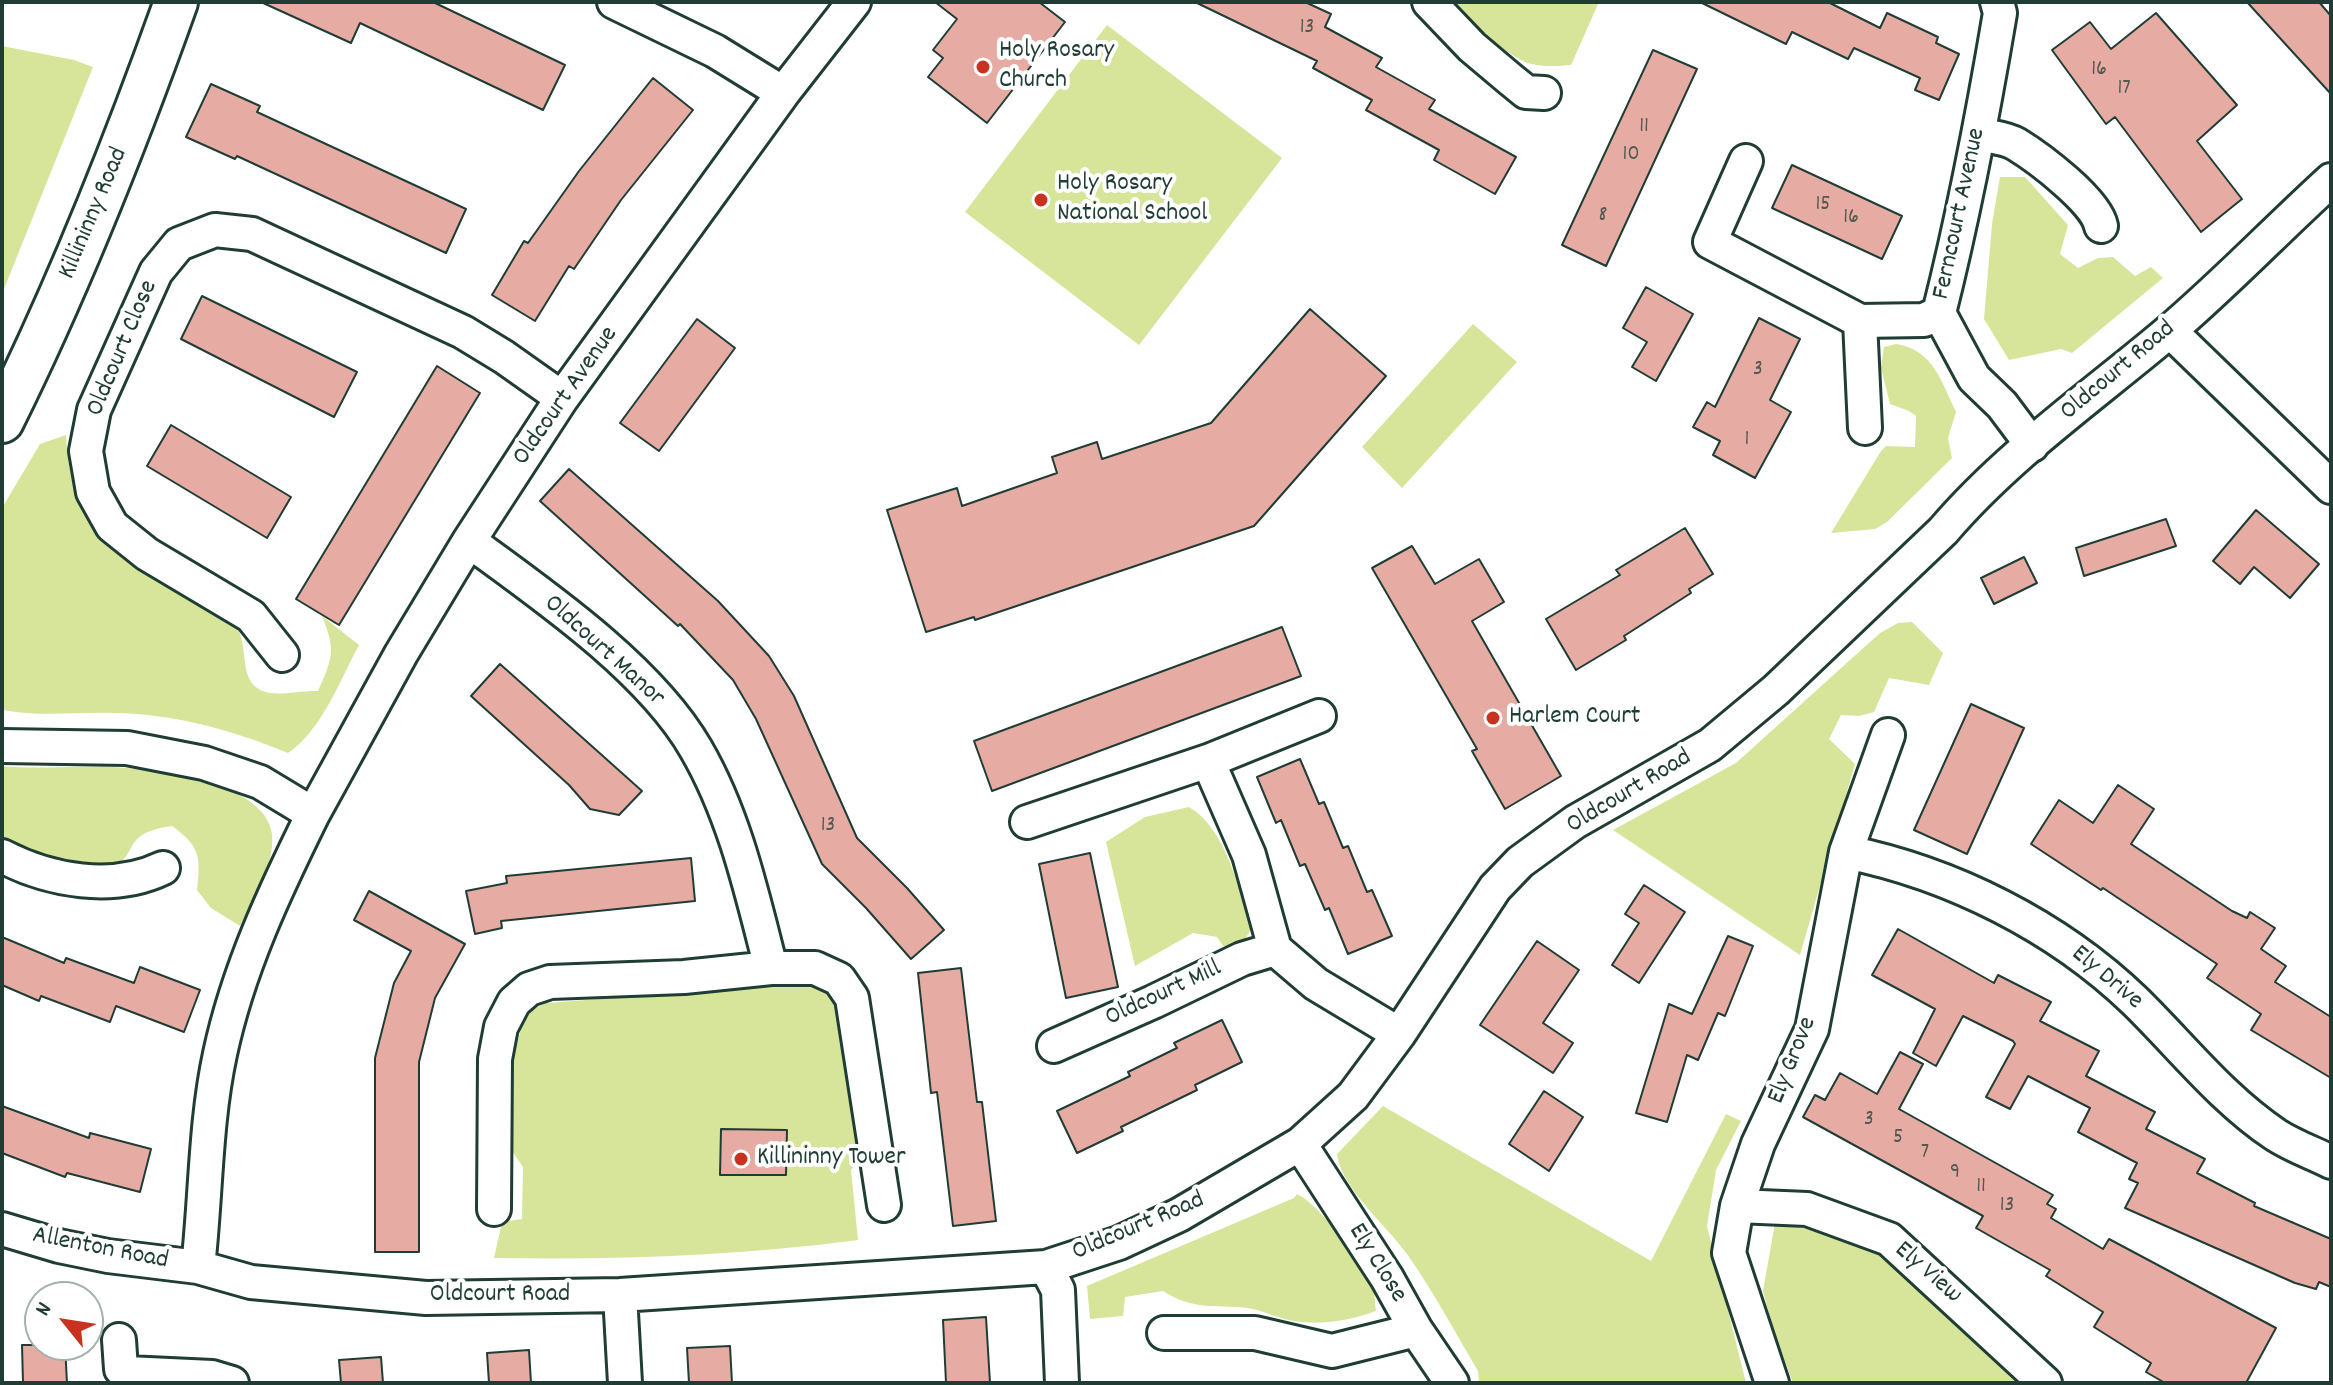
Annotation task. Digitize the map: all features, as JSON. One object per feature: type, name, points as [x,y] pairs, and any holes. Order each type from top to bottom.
[{"type":"main road","name":"Killininny Road","points":[[2,421],[137,112],[176,2]]},
{"type":"street","points":[[614,2],[715,51],[783,93]]},
{"type":"street","name":"Oldcourt Avenue","points":[[313,814],[401,654],[469,541],[562,398],[783,93],[854,2]]},
{"type":"street","points":[[1429,2],[1472,47],[1526,92],[1544,93]]},
{"type":"street","name":"Ferncourt Avenue","points":[[1997,2],[2000,13],[1979,134],[1961,228],[1939,313],[1974,378],[2002,405],[2032,445]]},
{"type":"street","points":[[1979,134],[2014,143],[2068,184],[2100,217],[2101,226]]},
{"type":"street","points":[[1746,161],[1710,242],[1860,321],[1924,320],[1939,313]]},
{"type":"street","name":"Oldcourt Road","points":[[198,1267],[251,1282],[426,1298],[620,1295],[1046,1267],[1119,1243],[1179,1215],[1300,1144],[1353,1096],[1399,1034],[1495,888],[1520,862],[1575,822],[1710,745],[1776,690],[1943,531],[1967,502],[2170,331],[2331,180]]},
{"type":"street","name":"Oldcourt Close","points":[[282,655],[251,616],[147,554],[112,526],[93,492],[86,451],[94,410],[156,272],[179,244],[215,230],[252,234],[463,332],[562,398]]},
{"type":"street","points":[[1860,321],[1865,428]]},
{"type":"street","points":[[2170,331],[2331,487]]},
{"type":"street","name":"Oldcourt Manor","points":[[469,541],[578,623],[654,692],[696,749],[731,824],[771,968]]},
{"type":"street","points":[[1027,822],[1208,761],[1319,716]]},
{"type":"street","name":"Ely Grove","points":[[1772,1383],[1729,1253],[1737,1206],[1758,1144],[1812,1029],[1846,852],[1888,735]]},
{"type":"street","points":[[2,746],[127,748],[204,763],[260,782],[313,814],[277,887],[245,963],[226,1028],[213,1092],[198,1267]]},
{"type":"street","points":[[1208,761],[1249,855],[1275,949],[1316,984],[1399,1034]]},
{"type":"street","name":"Ely Drive","points":[[1846,852],[1931,875],[2002,908],[2073,949],[2133,1000],[2228,1097],[2277,1136],[2331,1162]]},
{"type":"street","points":[[2,856],[27,870],[74,880],[116,881],[146,877],[163,868]]},
{"type":"street","name":"Oldcourt Mill","points":[[1054,1046],[1242,959],[1275,949]]},
{"type":"street","points":[[494,1209],[495,1059],[501,1027],[514,1002],[529,989],[550,982],[684,977],[771,968],[815,968],[839,979],[852,998],[884,1205]]},
{"type":"street","name":"Ely Close","points":[[1300,1144],[1452,1383]]},
{"type":"street","name":"Ely View","points":[[1737,1206],[1807,1209],[1889,1239],[2045,1383]]},
{"type":"street","name":"Allenton Road","points":[[2,1229],[59,1246],[108,1256],[198,1267]]},
{"type":"street","points":[[1046,1267],[1058,1290],[1062,1383]]},
{"type":"street","points":[[620,1295],[625,1383]]},
{"type":"street","points":[[1164,1333],[1255,1333],[1332,1351],[1416,1330]]},
{"type":"street","points":[[119,1340],[121,1369],[127,1373],[212,1377],[232,1383]]},
{"type":"green space","points":[[1455,2],[1599,2],[1571,65],[1552,66],[1533,64],[1512,55],[1485,34]]},
{"type":"green space","points":[[1107,25],[1282,158],[1139,345],[965,212]]},
{"type":"green space","points":[[2,46],[74,60],[93,67],[2,294]]},
{"type":"green space","points":[[2000,177],[2025,177],[2068,225],[2060,254],[2078,268],[2098,258],[2113,257],[2135,276],[2151,267],[2163,278],[2072,353],[2061,349],[2009,360],[1984,319],[1992,224]]},
{"type":"green space","points":[[1473,324],[1517,362],[1402,488],[1362,447]]},
{"type":"green space","points":[[1896,344],[1909,347],[1928,360],[1946,390],[1956,412],[1948,438],[1952,458],[1887,522],[1875,529],[1831,533],[1881,451],[1886,446],[1915,447],[1916,416],[1890,404],[1881,368],[1884,347]]},
{"type":"green space","points":[[66,435],[69,466],[76,492],[97,532],[132,563],[229,619],[241,636],[246,668],[254,685],[263,691],[275,693],[318,691],[331,654],[322,616],[359,645],[320,718],[288,753],[224,730],[159,716],[2,710],[2,508],[40,444]]},
{"type":"green space","points":[[1912,622],[1943,653],[1929,685],[1889,678],[1874,712],[1859,716],[1841,715],[1829,739],[1855,764],[1800,955],[1613,830],[1736,763],[1880,633],[1898,623]]},
{"type":"green space","points":[[2,766],[113,767],[155,771],[206,782],[230,790],[250,802],[265,816],[272,834],[272,846],[262,882],[240,926],[211,908],[197,890],[199,869],[196,853],[188,840],[172,826],[145,833],[135,841],[123,860],[111,867],[97,869],[63,864],[2,841]]},
{"type":"green space","points":[[1189,807],[1202,816],[1222,844],[1251,929],[1242,945],[1228,953],[1217,937],[1193,933],[1135,966],[1106,842],[1145,817]]},
{"type":"green space","points":[[803,984],[824,988],[837,1002],[860,1159],[851,1170],[858,1240],[676,1256],[494,1258],[502,1222],[522,1219],[523,1167],[512,1151],[512,1061],[524,1019],[534,1009],[546,1003]]},
{"type":"green space","points":[[1383,1106],[1651,1261],[1726,1114],[1741,1121],[1716,1170],[1707,1226],[1746,1383],[1479,1383],[1478,1371],[1426,1282],[1356,1193],[1340,1167],[1337,1154]]},
{"type":"green space","points":[[1297,1194],[1318,1210],[1352,1253],[1374,1292],[1376,1311],[1333,1322],[1300,1322],[1247,1308],[1185,1302],[1163,1291],[1125,1297],[1123,1316],[1090,1319],[1087,1286],[1294,1198]]},
{"type":"green space","points":[[1775,1223],[1837,1237],[1896,1263],[2027,1383],[1793,1383],[1763,1291]]},
{"type":"building","points":[[261,2],[433,2],[565,65],[543,110],[360,23],[351,43]]},
{"type":"building","name":"Holy Rosary Church","points":[[935,2],[1039,2],[1065,22],[987,123],[928,77],[943,58],[933,50],[957,19]]},
{"type":"building","points":[[1195,2],[1305,2],[1331,14],[1325,27],[1382,58],[1376,67],[1435,100],[1429,109],[1516,157],[1495,194],[1434,160],[1439,150],[1366,110],[1372,100],[1313,68],[1317,61]]},
{"type":"building","points":[[1700,2],[1828,2],[1880,28],[1887,13],[1938,37],[1936,43],[1959,54],[1939,100],[1915,90],[1920,78],[1854,48],[1848,59],[1792,32],[1786,44]]},
{"type":"building","points":[[2247,2],[2319,2],[2331,16],[2331,94]]},
{"type":"building","points":[[2156,13],[2237,105],[2197,141],[2242,199],[2201,232],[2115,117],[2106,124],[2052,50],[2090,22],[2111,49]]},
{"type":"building","points":[[1653,50],[1697,69],[1606,266],[1562,245]]},
{"type":"building","points":[[653,78],[693,110],[621,200],[574,269],[569,266],[535,321],[492,295],[524,241],[528,243],[579,171]]},
{"type":"building","points":[[211,84],[260,106],[257,112],[466,209],[446,253],[237,156],[235,159],[186,137]]},
{"type":"building","points":[[1792,165],[1902,216],[1882,259],[1772,208]]},
{"type":"building","points":[[1646,287],[1693,314],[1656,381],[1632,367],[1647,342],[1623,328]]},
{"type":"building","points":[[202,296],[357,372],[334,417],[181,339]]},
{"type":"building","points":[[1310,309],[1386,376],[1254,526],[975,620],[974,617],[926,632],[887,510],[957,488],[962,506],[1057,473],[1052,457],[1097,442],[1102,459],[1211,423]]},
{"type":"building","points":[[1759,318],[1800,339],[1770,400],[1791,412],[1755,478],[1713,455],[1720,441],[1693,427],[1707,402],[1715,407]]},
{"type":"building","points":[[697,319],[735,348],[659,451],[620,423]]},
{"type":"building","points":[[437,366],[480,393],[339,625],[296,599]]},
{"type":"building","points":[[171,425],[291,497],[267,538],[147,466]]},
{"type":"building","points":[[569,469],[718,601],[769,656],[794,696],[857,838],[944,930],[911,959],[822,864],[756,719],[733,680],[680,624],[678,626],[540,501]]},
{"type":"building","points":[[2256,510],[2319,564],[2290,598],[2254,567],[2240,584],[2213,561]]},
{"type":"building","points":[[2166,519],[2176,546],[2084,576],[2076,548]]},
{"type":"building","points":[[1685,528],[1713,574],[1689,589],[1691,593],[1624,636],[1626,640],[1576,670],[1546,619],[1620,575],[1616,570]]},
{"type":"building","points":[[1412,546],[1435,584],[1479,559],[1504,602],[1472,621],[1561,776],[1505,809],[1472,751],[1477,749],[1372,568]]},
{"type":"building","points":[[2024,557],[2037,583],[1994,604],[1981,578]]},
{"type":"building","points":[[1282,627],[1301,676],[992,791],[974,741]]},
{"type":"building","points":[[500,664],[642,791],[619,815],[590,809],[569,785],[471,696]]},
{"type":"building","points":[[1971,704],[2024,728],[1967,854],[1914,830]]},
{"type":"building","points":[[1300,759],[1319,804],[1324,802],[1343,848],[1348,846],[1367,892],[1372,890],[1392,936],[1348,954],[1329,908],[1325,910],[1305,864],[1300,866],[1281,820],[1276,823],[1257,777]]},
{"type":"building","points":[[2118,785],[2154,809],[2131,844],[2232,911],[2247,918],[2250,912],[2275,928],[2261,949],[2286,966],[2275,982],[2331,1017],[2331,1078],[2251,1030],[2261,1014],[2207,978],[2217,964],[2031,844],[2059,800],[2093,823]]},
{"type":"building","points":[[1090,853],[1118,987],[1066,998],[1039,864]]},
{"type":"building","points":[[691,858],[695,901],[501,921],[502,928],[475,934],[466,891],[507,883],[506,876]]},
{"type":"building","points":[[1644,885],[1685,912],[1639,983],[1612,965],[1639,923],[1625,914]]},
{"type":"building","points":[[369,891],[465,944],[435,998],[419,1062],[419,1252],[375,1252],[375,1058],[394,983],[411,951],[354,920]]},
{"type":"building","points":[[1898,929],[1994,983],[1998,975],[2051,1002],[2040,1021],[2099,1051],[2086,1076],[2155,1112],[2146,1129],[2205,1159],[2197,1173],[2255,1203],[2254,1206],[2331,1239],[2331,1287],[2319,1282],[2316,1289],[2295,1283],[2125,1208],[2138,1183],[2129,1179],[2137,1163],[2078,1132],[2090,1108],[2028,1076],[2010,1109],[1986,1097],[2015,1044],[2013,1041],[1963,1016],[1936,1066],[1913,1053],[1935,1009],[1872,975]]},
{"type":"building","points":[[1728,936],[1753,946],[1725,1016],[1718,1013],[1698,1060],[1687,1055],[1667,1122],[1636,1113],[1669,1004],[1692,1014]]},
{"type":"building","points":[[2,937],[64,963],[66,958],[134,983],[140,967],[200,990],[184,1032],[116,1006],[110,1022],[41,996],[39,1001],[2,985]]},
{"type":"building","points":[[1537,941],[1579,970],[1543,1023],[1573,1043],[1553,1073],[1480,1025]]},
{"type":"building","points":[[961,968],[977,1102],[982,1102],[996,1221],[953,1226],[937,1092],[931,1093],[918,973]]},
{"type":"building","points":[[1222,1020],[1242,1062],[1195,1085],[1197,1090],[1121,1127],[1123,1131],[1077,1153],[1057,1111],[1130,1076],[1128,1072],[1177,1048],[1174,1043]]},
{"type":"building","points":[[1900,1052],[1923,1064],[1899,1109],[2053,1195],[2047,1204],[2056,1209],[2051,1218],[2103,1249],[2109,1239],[2276,1328],[2246,1383],[2165,1383],[2146,1372],[2151,1363],[2094,1327],[2103,1312],[2046,1276],[2050,1270],[1976,1228],[1983,1216],[1803,1117],[1815,1095],[1825,1100],[1840,1073],[1877,1094]]},
{"type":"building","points":[[1544,1091],[1583,1117],[1549,1171],[1509,1144]]},
{"type":"building","points":[[2,1106],[89,1138],[90,1133],[151,1149],[140,1192],[67,1173],[65,1177],[2,1153]]},
{"type":"building","points":[[721,1129],[787,1130],[786,1175],[720,1175]]},
{"type":"building","points":[[986,1317],[990,1383],[946,1383],[943,1320]]},
{"type":"building","points":[[22,1345],[24,1361],[66,1361],[67,1383],[23,1383]]},
{"type":"building","points":[[730,1346],[732,1383],[689,1383],[687,1348]]},
{"type":"building","points":[[529,1350],[531,1383],[489,1383],[487,1353]]},
{"type":"building","points":[[381,1357],[383,1383],[341,1383],[339,1360]]},
{"type":"place","name":"Holy Rosary Church","points":[[983,67]]},
{"type":"place","name":"Holy Rosary National School","points":[[1041,200]]},
{"type":"place","name":"Harlem Court","points":[[1493,718]]},
{"type":"place","name":"Killininny Tower","points":[[741,1159]]}]
